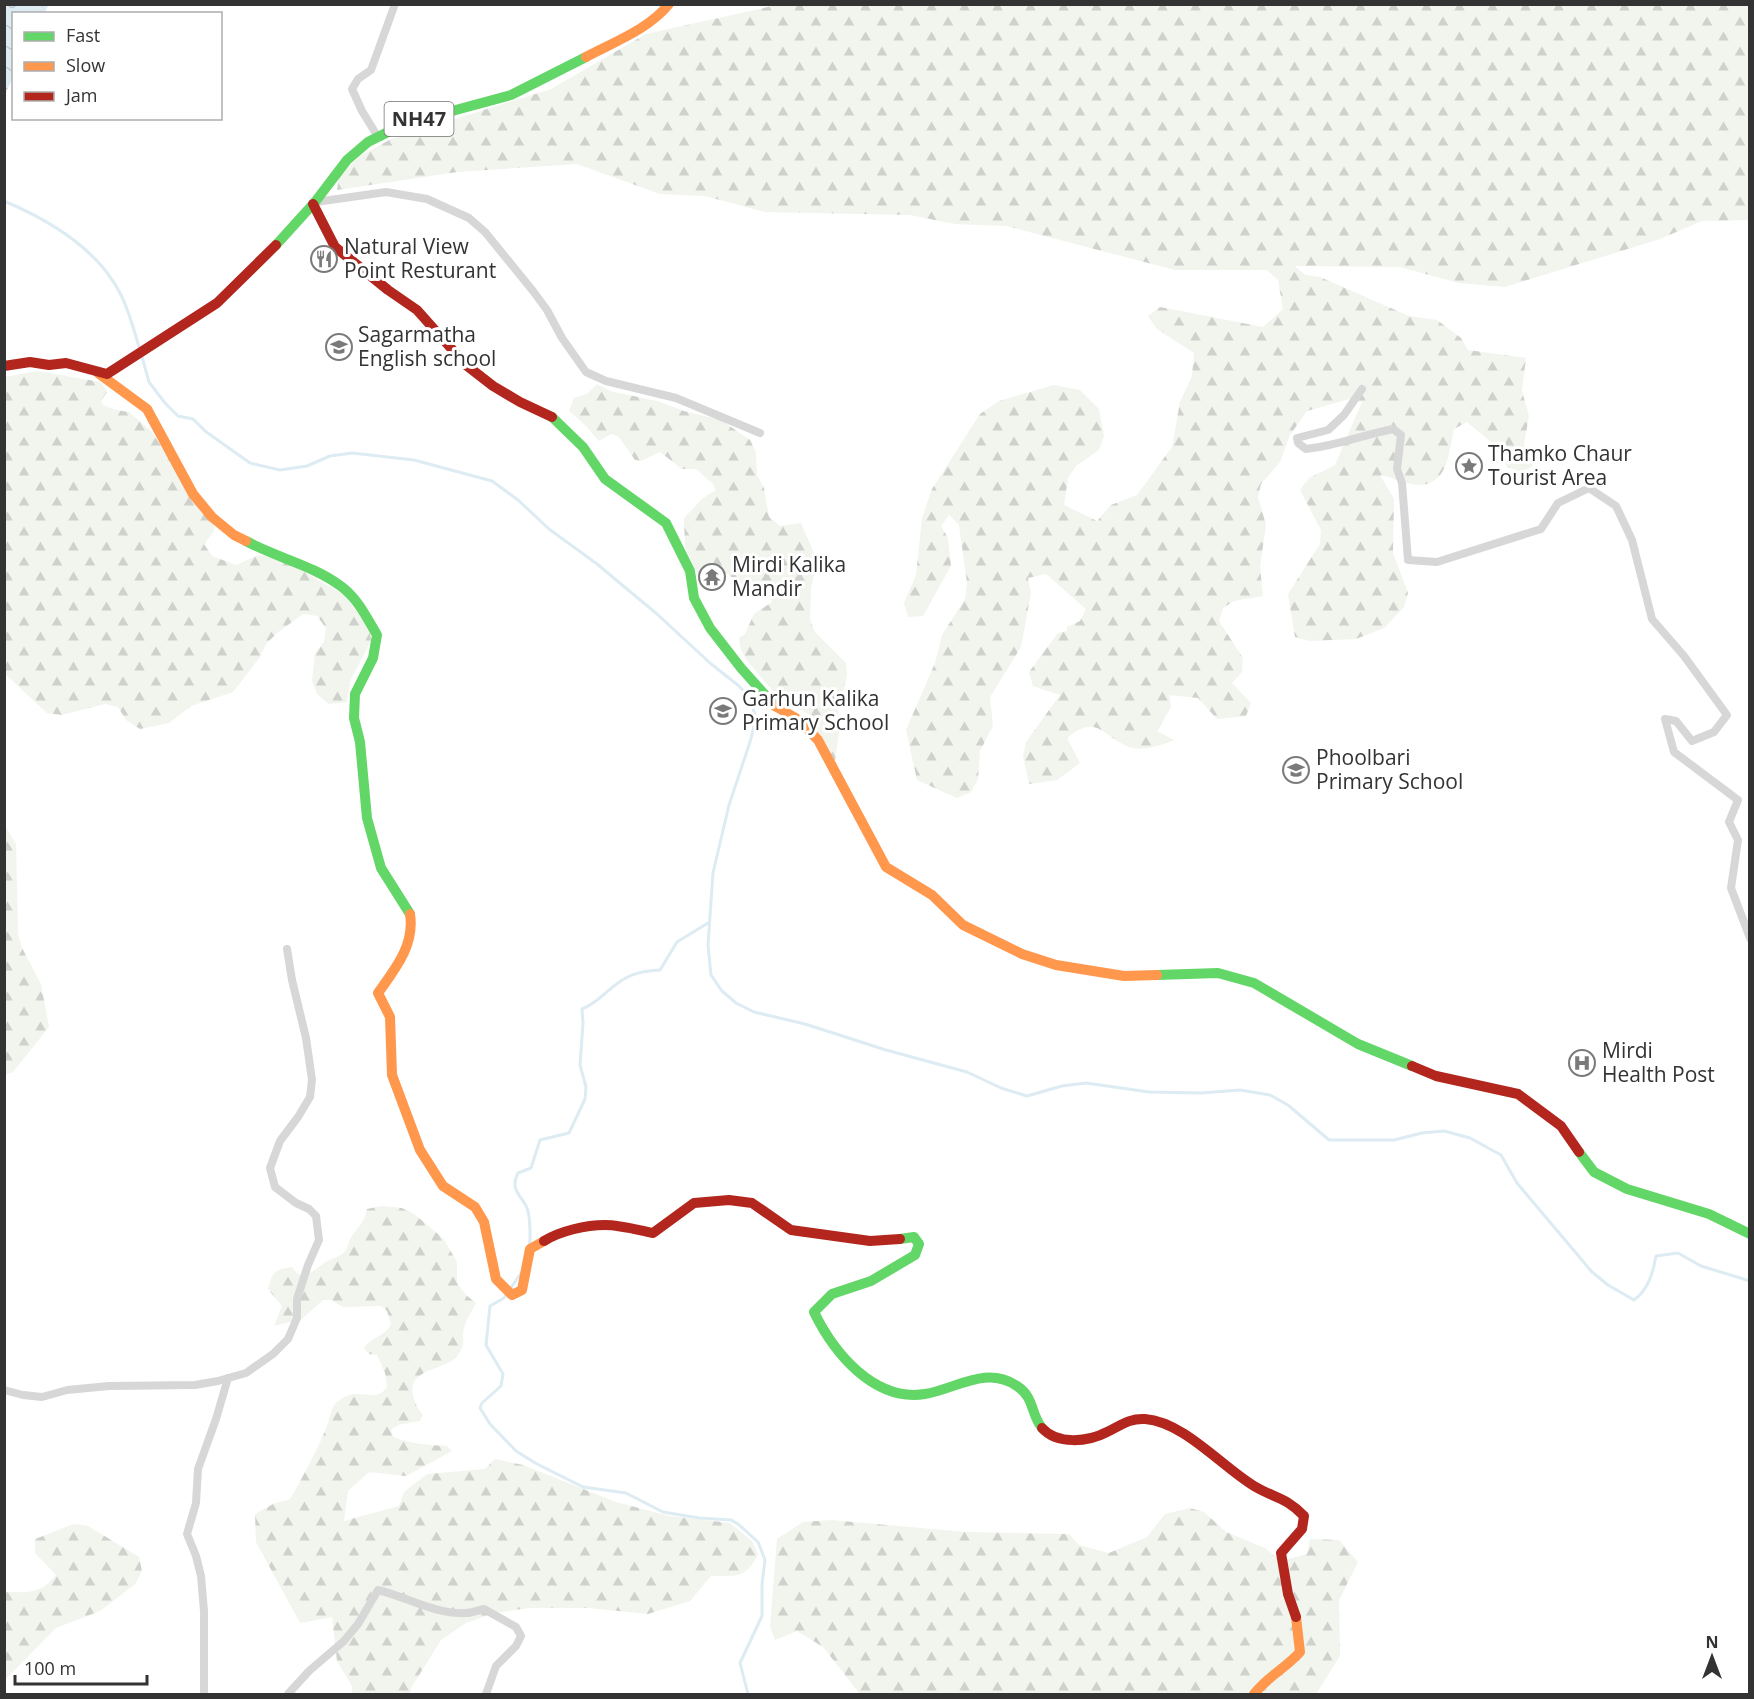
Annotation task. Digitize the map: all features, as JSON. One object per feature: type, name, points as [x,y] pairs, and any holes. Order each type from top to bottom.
[{"type":"main road","name":"NH47","points":[[103,373],[217,303],[267,254],[314,203],[347,160],[368,141],[404,124],[511,95],[634,32],[662,14],[669,4]]},
{"type":"main road","points":[[314,203],[335,247],[388,290],[417,310],[466,365],[520,402],[553,417],[583,447],[605,479],[666,523],[690,571],[694,598],[710,628],[775,706],[799,720],[818,740],[886,867],[932,894],[963,925],[1022,954],[1056,965],[1090,972],[1124,976],[1218,974],[1254,983],[1358,1044],[1402,1063],[1436,1076],[1518,1094],[1561,1126],[1594,1172],[1627,1189],[1709,1214],[1749,1234]]},
{"type":"main road","points":[[4,366],[30,362],[66,363],[103,373],[147,409],[193,494],[212,517],[234,535],[258,548],[295,561],[342,587],[359,605],[377,635],[373,658],[355,694],[354,718],[360,742],[367,818],[381,868],[411,915],[411,931],[406,950],[378,993],[390,1017],[392,1075],[420,1150],[443,1186],[475,1207],[484,1222],[496,1279],[512,1295],[522,1290],[530,1248],[552,1236],[606,1225],[653,1233],[694,1203],[741,1200],[752,1203],[791,1230],[870,1241],[914,1238],[919,1244],[915,1255],[871,1281],[832,1294],[814,1312],[822,1329],[836,1349],[853,1367],[874,1382],[891,1392],[903,1395],[925,1394],[969,1379],[988,1377],[1005,1380],[1017,1385],[1032,1402],[1037,1422],[1044,1431],[1051,1436],[1066,1440],[1090,1438],[1106,1433],[1129,1420],[1148,1419],[1174,1428],[1254,1487],[1292,1503],[1304,1516],[1302,1529],[1281,1553],[1288,1594],[1295,1613],[1300,1652],[1294,1662],[1282,1668],[1258,1687],[1254,1695]]},
{"type":"street","points":[[378,137],[352,89],[358,79],[371,70],[395,4]]},
{"type":"street","points":[[314,203],[386,192],[427,199],[468,218],[485,232],[533,291],[586,372],[606,381],[676,398],[760,433]]},
{"type":"street","points":[[1362,389],[1344,415],[1328,430],[1297,438],[1298,443],[1306,449],[1336,445],[1370,433],[1393,429],[1401,435],[1397,469],[1402,483],[1408,560],[1437,562],[1541,529],[1558,503],[1588,488],[1616,506],[1632,540],[1652,619],[1684,657],[1727,715],[1714,732],[1692,741],[1676,721],[1665,719],[1674,752],[1738,800],[1729,822],[1738,840],[1731,888],[1749,938]]},
{"type":"street","points":[[4,1389],[23,1395],[42,1397],[68,1390],[109,1386],[195,1385],[246,1373],[273,1354],[288,1339],[297,1318],[297,1299],[319,1240],[316,1216],[275,1187],[270,1168],[280,1141],[310,1097],[312,1080],[306,1038],[287,949]]},
{"type":"street","points":[[204,1695],[204,1611],[201,1576],[187,1534],[196,1503],[198,1469],[228,1378]]},
{"type":"street","points":[[288,1695],[309,1671],[344,1641],[358,1624],[378,1590],[398,1595],[438,1611],[468,1613],[484,1609],[516,1627],[521,1636],[516,1646],[496,1666],[486,1695]]},
{"type":"green space","points":[[777,5],[1749,5],[1749,220],[1702,221],[1660,239],[1505,287],[1459,283],[1400,267],[1295,266],[1305,275],[1320,277],[1409,316],[1437,320],[1461,338],[1468,350],[1526,358],[1522,391],[1529,416],[1524,444],[1533,466],[1521,472],[1507,467],[1491,442],[1467,422],[1454,429],[1446,464],[1437,478],[1430,483],[1417,485],[1380,475],[1394,499],[1393,553],[1408,593],[1404,607],[1384,628],[1356,639],[1310,641],[1295,637],[1288,594],[1320,544],[1321,530],[1300,490],[1309,478],[1335,465],[1362,402],[1349,399],[1307,411],[1290,435],[1280,462],[1261,484],[1258,497],[1266,525],[1260,567],[1263,596],[1234,601],[1223,608],[1219,621],[1243,658],[1242,672],[1232,683],[1251,703],[1246,716],[1217,719],[1198,698],[1169,695],[1171,707],[1157,731],[1174,740],[1140,749],[1129,747],[1099,729],[1086,727],[1067,738],[1080,763],[1057,780],[1029,784],[1023,756],[1026,742],[1060,695],[1033,686],[1029,672],[1058,633],[1067,631],[1067,627],[1080,621],[1086,609],[1046,574],[1028,578],[1031,593],[1021,647],[990,697],[993,726],[980,751],[978,779],[971,792],[957,798],[917,780],[906,730],[935,663],[942,635],[965,599],[967,583],[959,525],[949,515],[941,526],[948,538],[951,566],[923,616],[908,617],[904,603],[916,575],[922,518],[932,489],[980,414],[999,401],[1054,385],[1080,390],[1099,409],[1104,436],[1099,450],[1076,466],[1068,478],[1064,505],[1099,522],[1098,520],[1111,505],[1137,495],[1172,447],[1180,402],[1192,376],[1194,353],[1157,329],[1148,316],[1160,307],[1263,327],[1283,309],[1278,280],[1267,270],[1175,270],[1006,226],[955,224],[910,215],[765,212],[705,196],[660,194],[577,164],[457,172],[337,190],[339,176],[360,156],[391,139],[551,89],[646,34]]},
{"type":"green space","points":[[37,371],[101,382],[107,392],[101,401],[103,405],[129,412],[151,431],[214,524],[214,531],[204,544],[212,556],[236,565],[259,555],[282,559],[344,595],[366,624],[370,631],[371,641],[350,681],[347,702],[329,704],[317,694],[312,681],[315,653],[324,642],[326,628],[317,616],[303,614],[266,644],[260,657],[233,692],[191,706],[169,723],[140,729],[126,720],[118,707],[105,704],[62,715],[47,713],[5,674],[4,377]]},
{"type":"green space","points":[[597,384],[610,391],[657,401],[684,411],[721,420],[750,440],[756,452],[757,475],[764,488],[769,517],[780,526],[801,523],[817,560],[811,588],[810,618],[815,632],[846,663],[847,676],[838,711],[839,733],[835,761],[812,727],[812,716],[775,693],[742,652],[739,638],[745,634],[754,614],[772,602],[770,595],[750,590],[716,566],[697,573],[685,547],[684,518],[703,498],[716,490],[713,484],[696,469],[682,469],[660,452],[641,461],[635,460],[618,436],[611,434],[599,441],[569,411],[574,398],[587,394]]},
{"type":"green space","points":[[4,824],[16,844],[18,934],[22,948],[41,984],[49,1027],[13,1072],[5,1075]]},
{"type":"green space","points":[[381,1206],[402,1208],[414,1214],[443,1238],[457,1262],[457,1283],[476,1303],[465,1325],[463,1344],[458,1355],[453,1360],[420,1375],[415,1381],[412,1389],[417,1407],[423,1414],[420,1421],[398,1425],[391,1430],[393,1437],[420,1444],[447,1446],[452,1451],[406,1476],[369,1472],[348,1491],[344,1521],[399,1506],[404,1492],[427,1474],[485,1469],[495,1459],[523,1465],[616,1502],[669,1516],[730,1523],[752,1541],[758,1554],[749,1568],[734,1576],[711,1576],[690,1601],[648,1614],[588,1608],[529,1608],[494,1613],[466,1623],[441,1640],[411,1688],[410,1694],[352,1694],[352,1686],[337,1661],[332,1617],[300,1623],[256,1542],[255,1514],[275,1503],[289,1500],[293,1495],[337,1402],[352,1394],[377,1395],[387,1387],[385,1373],[377,1355],[369,1354],[364,1348],[370,1341],[386,1331],[391,1324],[387,1311],[381,1306],[343,1307],[331,1300],[323,1300],[302,1319],[274,1326],[282,1306],[268,1289],[273,1275],[281,1269],[292,1267],[300,1275],[309,1274],[342,1254],[363,1221],[367,1209]]},
{"type":"green space","points":[[1190,1508],[1204,1512],[1226,1532],[1265,1548],[1281,1561],[1307,1554],[1310,1539],[1339,1540],[1358,1562],[1339,1600],[1340,1656],[1316,1694],[860,1694],[823,1647],[797,1631],[775,1640],[770,1626],[777,1539],[803,1522],[831,1520],[966,1532],[1069,1534],[1079,1545],[1109,1553],[1147,1537],[1165,1514]]},
{"type":"green space","points":[[74,1524],[88,1526],[139,1557],[142,1571],[135,1584],[100,1611],[56,1628],[5,1680],[5,1592],[33,1591],[45,1586],[56,1575],[35,1553],[35,1539]]},
{"type":"water","points":[[5,4],[48,5],[45,12],[12,12],[12,80],[5,94]]},
{"type":"waterway","points":[[4,201],[55,227],[86,250],[100,264],[121,295],[139,347]]},
{"type":"waterway","points":[[142,357],[149,382],[178,416],[193,419],[205,431],[250,463],[280,470],[307,466],[330,456],[352,453],[414,460],[492,481],[518,500],[549,529],[597,564],[739,686],[750,698],[755,715],[754,726],[729,805],[713,873],[708,945],[711,975],[722,991],[736,1003],[754,1012],[805,1024],[886,1050],[967,1072],[1001,1088],[1027,1096],[1062,1086],[1086,1083],[1149,1092],[1201,1093],[1240,1090],[1270,1095],[1288,1105],[1329,1140],[1394,1140],[1422,1133],[1444,1131],[1470,1138],[1501,1155],[1517,1183],[1592,1272],[1608,1285],[1634,1300],[1649,1281],[1656,1256],[1678,1253],[1701,1266],[1750,1281]]},
{"type":"waterway","points":[[529,1247],[528,1211],[517,1192],[516,1179],[518,1173],[531,1168],[540,1140],[569,1133],[585,1099],[586,1087],[580,1065],[582,1009],[628,977],[660,970],[677,942],[708,923]]},
{"type":"waterway","points":[[521,1273],[504,1298],[490,1306],[486,1345],[503,1374],[501,1386],[482,1403],[480,1408],[490,1424],[516,1451],[583,1487],[626,1493],[663,1512],[731,1520],[758,1542],[765,1560],[762,1616],[740,1663],[748,1694]]},
{"type":"traffic: fast","points":[[276,245],[315,202],[347,160],[368,142],[404,124],[511,95],[586,57]]},
{"type":"traffic: fast","points":[[552,417],[583,447],[605,479],[666,523],[690,571],[694,598],[710,628],[775,706]]},
{"type":"traffic: fast","points":[[246,541],[331,579],[348,592],[377,635],[373,658],[355,694],[354,718],[360,742],[367,818],[381,868],[410,914]]},
{"type":"traffic: fast","points":[[1157,975],[1218,973],[1254,983],[1358,1044],[1412,1066]]},
{"type":"traffic: fast","points":[[1579,1152],[1594,1172],[1627,1189],[1709,1214],[1750,1234]]},
{"type":"traffic: fast","points":[[900,1239],[914,1237],[919,1244],[915,1255],[871,1281],[832,1294],[814,1312],[822,1328],[844,1358],[873,1382],[889,1390],[906,1394],[925,1394],[982,1378],[1005,1380],[1017,1386],[1027,1396],[1042,1428]]},
{"type":"traffic: slow","points":[[586,57],[652,21],[669,4]]},
{"type":"traffic: slow","points":[[98,373],[147,409],[193,494],[212,517],[234,535],[246,541]]},
{"type":"traffic: slow","points":[[775,706],[799,720],[818,740],[886,867],[932,895],[963,925],[1022,954],[1056,965],[1124,976],[1157,975]]},
{"type":"traffic: slow","points":[[410,914],[410,936],[407,946],[397,966],[378,993],[390,1017],[392,1075],[420,1150],[443,1186],[475,1207],[484,1222],[496,1279],[512,1295],[522,1290],[530,1249],[544,1241]]},
{"type":"traffic: slow","points":[[1254,1694],[1300,1652],[1296,1617]]},
{"type":"traffic: jam","points":[[313,204],[335,247],[388,290],[417,310],[466,365],[493,386],[552,417]]},
{"type":"traffic: jam","points":[[4,366],[30,362],[49,365],[66,363],[107,374],[217,303],[276,245]]},
{"type":"traffic: jam","points":[[1412,1066],[1436,1076],[1518,1094],[1561,1126],[1579,1152]]},
{"type":"traffic: jam","points":[[544,1241],[565,1232],[598,1225],[653,1233],[694,1203],[729,1200],[752,1203],[791,1230],[870,1241],[900,1239]]},
{"type":"traffic: jam","points":[[1042,1428],[1056,1437],[1082,1440],[1134,1420],[1145,1419],[1160,1422],[1188,1436],[1241,1478],[1291,1505],[1304,1516],[1302,1529],[1281,1553],[1288,1594],[1296,1617]]},
{"type":"place","name":"Natural View Point Resturant","points":[[324,259]]},
{"type":"place","name":"Sagarmatha English school","points":[[339,347]]},
{"type":"place","name":"Thamko Chaur Tourist Area","points":[[1469,466]]},
{"type":"place","name":"Mirdi Kalika Mandir","points":[[712,577]]},
{"type":"place","name":"Garhun Kalika Primary School","points":[[723,711]]},
{"type":"place","name":"Phoolbari Primary School","points":[[1296,770]]},
{"type":"place","name":"Mirdi Health Post","points":[[1582,1063]]}]
